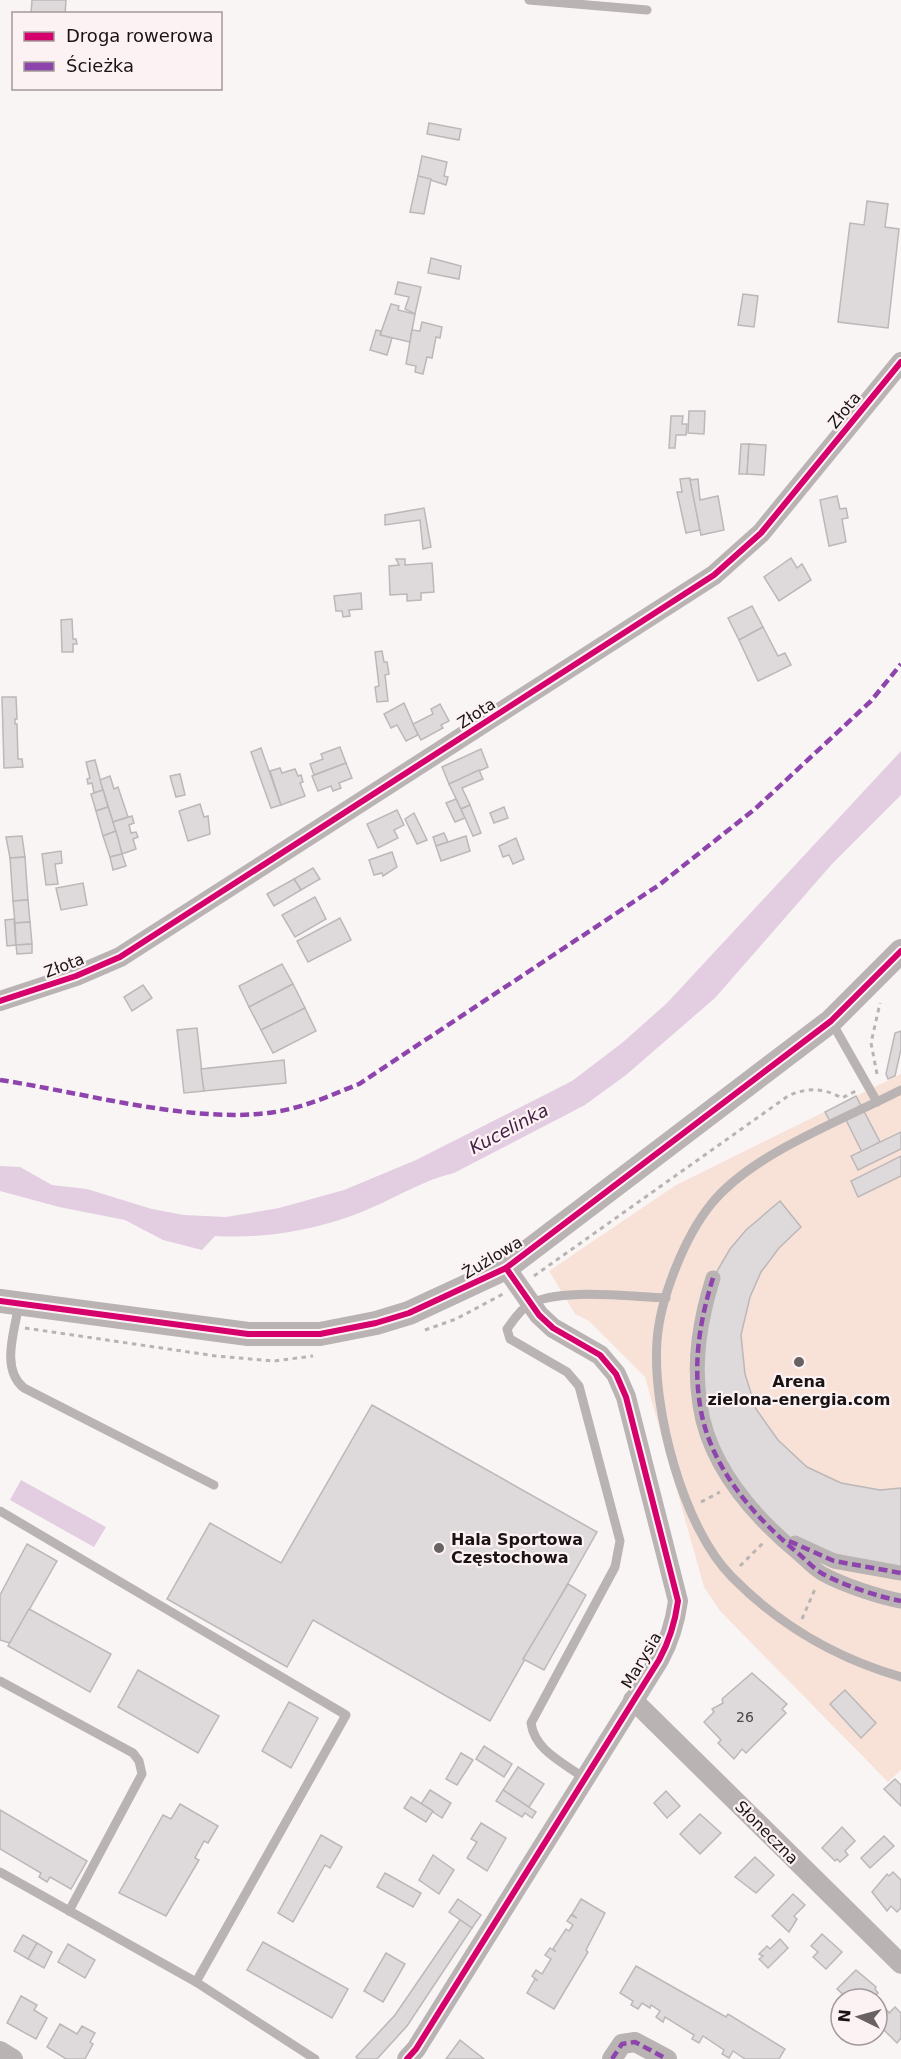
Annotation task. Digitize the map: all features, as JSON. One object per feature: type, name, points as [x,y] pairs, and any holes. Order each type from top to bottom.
[{"type":"street","name":"Złota","points":[[0,1001],[76,976],[120,957],[714,575],[761,533],[901,362]]},
{"type":"street","name":"Żużlowa","points":[[9,1302],[248,1334],[320,1334],[376,1323],[409,1313],[506,1268],[831,1021],[901,951]]},
{"type":"street","name":"Marysia","points":[[407,2059],[416,2049],[670,1639],[678,1601],[626,1397],[616,1374],[600,1355],[553,1328],[539,1316],[506,1268]]},
{"type":"street","points":[[713,1278],[701,1316],[698,1388],[706,1428],[718,1460],[753,1511],[773,1533],[823,1574],[901,1601]]},
{"type":"street","points":[[773,1533],[834,1561],[901,1573]]},
{"type":"street","name":"Słoneczna","points":[[633,1700],[901,1964]]},
{"type":"street","points":[[612,2059],[622,2044],[635,2042],[667,2059]]},
{"type":"street","points":[[0,2051],[13,2059]]},
{"type":"lane","points":[[529,0],[647,10]]},
{"type":"lane","points":[[831,1021],[877,1102]]},
{"type":"lane","points":[[901,1090],[772,1155],[739,1177],[712,1203],[693,1230],[666,1298],[657,1339],[657,1385],[675,1470],[689,1508],[730,1576],[795,1632],[864,1666],[901,1677]]},
{"type":"lane","points":[[584,1778],[538,1745],[533,1736],[531,1723],[615,1567],[620,1541],[579,1386],[567,1372],[507,1335],[507,1329],[522,1310],[531,1304],[569,1295],[666,1298]]},
{"type":"lane","points":[[9,1302],[10,1360],[15,1380],[24,1388],[214,1485]]},
{"type":"lane","points":[[0,1511],[346,1715],[196,1982]]},
{"type":"lane","points":[[0,1681],[133,1754],[139,1761],[142,1774],[69,1911]]},
{"type":"lane","points":[[0,1872],[196,1982],[315,2059]]},
{"type":"path","points":[[868,1084],[878,1072],[871,1043],[882,1000]]},
{"type":"path","points":[[689,1508],[735,1485]]},
{"type":"path","points":[[730,1576],[773,1533]]},
{"type":"path","points":[[795,1632],[823,1574]]},
{"type":"shaded area","points":[[901,1074],[901,1770],[888,1782],[720,1611],[704,1587],[645,1377],[589,1321],[575,1314],[549,1271],[676,1185]]},
{"type":"water","name":"Kucelinka","points":[[901,751],[901,795],[832,864],[715,998],[626,1075],[585,1105],[454,1173],[336,1221],[276,1234],[215,1236],[202,1250],[163,1240],[125,1220],[59,1207],[0,1191],[0,1166],[20,1167],[52,1185],[87,1189],[152,1209],[184,1215],[226,1217],[279,1208],[344,1190],[416,1160],[572,1081],[622,1043],[667,1003]]},
{"type":"water","points":[[21,1480],[106,1527],[94,1547],[10,1500]]},
{"type":"building","points":[[32,0],[66,0],[65,12],[31,12]]},
{"type":"building","points":[[429,123],[461,129],[459,140],[427,134]]},
{"type":"building","points":[[422,156],[447,162],[444,176],[448,177],[446,185],[418,176]]},
{"type":"building","points":[[418,176],[431,179],[424,214],[410,212]]},
{"type":"building","points":[[867,201],[888,204],[885,227],[899,229],[888,328],[838,322],[850,223],[864,225]]},
{"type":"building","points":[[431,258],[461,266],[459,279],[428,273]]},
{"type":"building","points":[[398,282],[421,287],[415,314],[405,309],[409,297],[395,294]]},
{"type":"building","points":[[743,294],[758,296],[754,327],[738,325]]},
{"type":"building","points":[[391,304],[399,306],[398,310],[415,314],[410,342],[380,335]]},
{"type":"building","points":[[422,322],[442,327],[440,338],[436,337],[432,358],[427,357],[423,374],[415,372],[416,366],[406,364],[412,330],[420,331]]},
{"type":"building","points":[[376,330],[381,331],[380,335],[392,338],[387,355],[370,350]]},
{"type":"building","points":[[689,411],[705,411],[704,434],[688,433]]},
{"type":"building","points":[[671,416],[683,416],[682,424],[687,424],[686,435],[676,435],[675,448],[669,448]]},
{"type":"building","points":[[741,444],[749,444],[747,474],[739,474]]},
{"type":"building","points":[[749,444],[766,445],[764,475],[747,474]]},
{"type":"building","points":[[690,478],[700,530],[686,533],[677,492],[682,492],[680,479]]},
{"type":"building","points":[[698,479],[700,500],[718,496],[724,530],[701,535],[690,480]]},
{"type":"building","points":[[837,496],[840,509],[846,508],[848,518],[842,519],[846,542],[829,546],[820,500]]},
{"type":"building","points":[[424,508],[431,547],[423,549],[420,520],[385,525],[385,515]]},
{"type":"building","points":[[791,558],[797,568],[802,564],[811,580],[779,601],[764,577]]},
{"type":"building","points":[[396,559],[405,559],[405,565],[432,563],[434,592],[421,593],[421,600],[407,601],[407,594],[390,595],[389,566],[399,565]]},
{"type":"building","points":[[361,593],[362,609],[349,610],[350,616],[343,617],[342,611],[336,611],[334,596]]},
{"type":"building","points":[[752,606],[763,627],[739,640],[728,618]]},
{"type":"building","points":[[72,619],[73,639],[76,639],[77,644],[73,644],[73,652],[62,652],[61,620]]},
{"type":"building","points":[[763,627],[778,656],[785,653],[791,665],[758,681],[739,640]]},
{"type":"building","points":[[382,651],[389,674],[385,675],[388,701],[377,702],[375,687],[379,686],[375,652]]},
{"type":"building","points":[[2,697],[16,697],[17,719],[15,719],[15,724],[17,724],[18,759],[22,759],[23,767],[4,768]]},
{"type":"building","points":[[404,703],[418,735],[406,741],[397,725],[391,728],[384,714]]},
{"type":"building","points":[[440,704],[449,721],[441,725],[443,728],[421,740],[413,724],[433,714],[431,709]]},
{"type":"building","points":[[340,747],[346,763],[314,775],[310,764],[323,759],[321,754]]},
{"type":"building","points":[[261,748],[281,805],[271,808],[251,752]]},
{"type":"building","points":[[481,749],[488,767],[449,784],[442,767]]},
{"type":"building","points":[[95,760],[103,790],[94,793],[92,783],[88,784],[87,779],[90,778],[86,762]]},
{"type":"building","points":[[346,763],[352,778],[339,783],[341,788],[333,791],[331,786],[318,791],[312,776]]},
{"type":"building","points":[[280,768],[282,773],[295,769],[298,776],[301,775],[303,782],[300,783],[305,796],[281,805],[270,771]]},
{"type":"building","points":[[479,770],[483,779],[462,788],[470,805],[461,809],[449,784]]},
{"type":"building","points":[[180,774],[185,795],[176,797],[170,776]]},
{"type":"building","points":[[110,776],[114,789],[118,787],[128,817],[113,822],[100,780]]},
{"type":"building","points":[[103,790],[108,807],[96,811],[91,794]]},
{"type":"building","points":[[456,799],[465,818],[455,822],[446,803]]},
{"type":"building","points":[[200,804],[204,817],[208,816],[210,834],[188,841],[179,811]]},
{"type":"building","points":[[470,805],[481,833],[473,836],[461,809]]},
{"type":"building","points":[[108,807],[116,831],[103,836],[96,811]]},
{"type":"building","points":[[504,807],[508,818],[494,823],[490,813]]},
{"type":"building","points":[[397,810],[404,825],[394,830],[398,838],[378,848],[367,824]]},
{"type":"building","points":[[414,813],[427,840],[417,844],[405,819]]},
{"type":"building","points":[[132,816],[134,823],[129,825],[131,833],[136,832],[138,837],[133,839],[136,849],[122,854],[113,822]]},
{"type":"building","points":[[116,831],[122,854],[110,857],[103,836]]},
{"type":"building","points":[[444,833],[448,842],[436,846],[433,837]]},
{"type":"building","points":[[22,836],[25,857],[10,858],[6,837]]},
{"type":"building","points":[[466,836],[470,851],[441,861],[436,846]]},
{"type":"building","points":[[516,838],[524,859],[513,864],[509,855],[503,857],[499,846]]},
{"type":"building","points":[[61,851],[62,863],[55,864],[58,884],[46,885],[42,854]]},
{"type":"building","points":[[392,852],[397,867],[383,876],[382,873],[374,875],[369,860]]},
{"type":"building","points":[[122,854],[126,866],[113,870],[110,857]]},
{"type":"building","points":[[25,857],[28,900],[13,901],[10,858]]},
{"type":"building","points":[[313,868],[320,879],[301,890],[294,879]]},
{"type":"building","points":[[294,879],[301,890],[274,906],[267,894]]},
{"type":"building","points":[[83,883],[87,905],[61,910],[56,888]]},
{"type":"building","points":[[315,897],[326,919],[295,937],[282,915]]},
{"type":"building","points":[[28,900],[30,922],[15,923],[13,901]]},
{"type":"building","points":[[340,918],[351,940],[308,962],[297,941]]},
{"type":"building","points":[[14,919],[16,945],[7,946],[5,920]]},
{"type":"building","points":[[30,922],[32,944],[16,945],[15,923]]},
{"type":"building","points":[[32,944],[32,953],[17,954],[16,945]]},
{"type":"building","points":[[282,964],[293,984],[249,1007],[239,986]]},
{"type":"building","points":[[293,984],[305,1008],[261,1030],[249,1007]]},
{"type":"building","points":[[143,985],[152,998],[132,1011],[124,997]]},
{"type":"building","points":[[305,1008],[316,1031],[273,1053],[261,1030]]},
{"type":"building","points":[[197,1028],[204,1091],[184,1093],[177,1030]]},
{"type":"building","points":[[901,1031],[901,1049],[895,1076],[888,1079],[886,1074],[895,1033]]},
{"type":"building","points":[[284,1060],[286,1083],[204,1091],[201,1069]]},
{"type":"building","points":[[856,1096],[880,1142],[862,1152],[845,1118],[832,1125],[825,1112]]},
{"type":"building","points":[[901,1132],[901,1149],[858,1170],[851,1156]]},
{"type":"building","points":[[901,1156],[901,1176],[858,1197],[851,1181]]},
{"type":"building","points":[[780,1201],[801,1227],[779,1248],[761,1272],[750,1297],[741,1335],[745,1374],[756,1409],[778,1440],[807,1467],[841,1483],[880,1490],[901,1488],[901,1573],[888,1572],[773,1533],[718,1460],[698,1380],[713,1278],[730,1249],[746,1230]]},
{"type":"building","name":"Hala Sportowa Częstochowa","points":[[372,1405],[597,1532],[490,1721],[313,1620],[287,1667],[167,1599],[210,1523],[281,1563]]},
{"type":"building","points":[[27,1544],[57,1561],[10,1643],[0,1640],[0,1595]]},
{"type":"building","points":[[568,1584],[586,1595],[544,1670],[523,1659]]},
{"type":"building","points":[[29,1609],[111,1654],[90,1692],[8,1646]]},
{"type":"building","points":[[138,1670],[219,1716],[198,1753],[118,1707]]},
{"type":"building","points":[[752,1673],[787,1704],[782,1709],[786,1713],[746,1753],[742,1749],[734,1759],[718,1743],[721,1740],[704,1722],[714,1712],[712,1709],[723,1703],[722,1699]]},
{"type":"building","points":[[845,1690],[876,1723],[861,1738],[830,1704]]},
{"type":"building","points":[[289,1702],[318,1718],[291,1768],[262,1751]]},
{"type":"building","points":[[484,1746],[512,1764],[504,1777],[476,1759]]},
{"type":"building","points":[[461,1753],[473,1760],[457,1785],[446,1779]]},
{"type":"building","points":[[518,1767],[544,1784],[529,1807],[503,1790]]},
{"type":"building","points":[[895,1779],[901,1785],[901,1806],[884,1789]]},
{"type":"building","points":[[430,1790],[451,1803],[442,1818],[421,1804]]},
{"type":"building","points":[[503,1790],[536,1812],[532,1818],[525,1813],[522,1817],[496,1801]]},
{"type":"building","points":[[666,1791],[680,1806],[667,1818],[654,1803]]},
{"type":"building","points":[[411,1797],[433,1811],[426,1822],[404,1808]]},
{"type":"building","points":[[180,1804],[218,1826],[208,1843],[204,1841],[195,1858],[199,1860],[166,1916],[119,1893],[163,1815],[171,1819]]},
{"type":"building","points":[[0,1810],[87,1861],[71,1889],[50,1877],[47,1882],[39,1877],[41,1873],[0,1849]]},
{"type":"building","points":[[700,1814],[721,1833],[700,1854],[680,1834]]},
{"type":"building","points":[[481,1823],[506,1838],[487,1871],[467,1858],[477,1842],[471,1839]]},
{"type":"building","points":[[842,1827],[855,1841],[845,1851],[848,1855],[840,1862],[837,1859],[835,1861],[822,1848]]},
{"type":"building","points":[[321,1835],[342,1847],[330,1868],[325,1865],[293,1922],[278,1913]]},
{"type":"building","points":[[884,1836],[894,1846],[870,1868],[861,1858]]},
{"type":"building","points":[[433,1855],[454,1870],[439,1894],[419,1880]]},
{"type":"building","points":[[755,1857],[774,1875],[756,1893],[735,1877]]},
{"type":"building","points":[[893,1872],[901,1880],[901,1908],[897,1912],[891,1906],[887,1911],[872,1892],[887,1874],[889,1876]]},
{"type":"building","points":[[385,1873],[421,1893],[413,1907],[377,1887]]},
{"type":"building","points":[[793,1894],[805,1905],[794,1916],[797,1919],[789,1932],[772,1916]]},
{"type":"building","points":[[458,1899],[481,1915],[472,1928],[449,1912]]},
{"type":"building","points":[[581,1899],[605,1913],[586,1950],[588,1952],[554,2009],[527,1993],[535,1979],[538,1981],[532,1976],[536,1970],[542,1974],[551,1959],[545,1955],[550,1948],[556,1952],[553,1949],[566,1929],[569,1931],[573,1925],[567,1921],[571,1915],[577,1918],[572,1914]]},
{"type":"building","points":[[460,1920],[472,1928],[407,2026],[377,2059],[358,2059],[356,2057],[395,2015]]},
{"type":"building","points":[[822,1934],[842,1952],[826,1969],[813,1957],[818,1952],[811,1946]]},
{"type":"building","points":[[23,1935],[37,1943],[28,1959],[14,1951]]},
{"type":"building","points":[[780,1939],[788,1948],[768,1968],[759,1959],[763,1956],[759,1954],[767,1946],[770,1949]]},
{"type":"building","points":[[263,1942],[348,1989],[332,2018],[247,1970]]},
{"type":"building","points":[[37,1943],[52,1952],[44,1968],[28,1959]]},
{"type":"building","points":[[68,1944],[95,1960],[85,1978],[58,1962]]},
{"type":"building","points":[[386,1953],[405,1964],[383,2002],[364,1991]]},
{"type":"building","points":[[636,1966],[726,2017],[728,2014],[785,2049],[779,2059],[745,2059],[733,2051],[729,2058],[722,2054],[724,2050],[703,2036],[699,2043],[692,2039],[694,2035],[665,2017],[663,2022],[656,2017],[660,2011],[651,2005],[650,2008],[642,2003],[638,2009],[631,2005],[633,2001],[620,1993]]},
{"type":"building","points":[[856,1970],[876,1987],[839,1987]]},
{"type":"building","points":[[21,1996],[37,2005],[34,2010],[47,2018],[36,2039],[7,2023]]},
{"type":"building","points":[[895,2007],[901,2013],[901,2038],[897,2043],[889,2035],[889,2013]]},
{"type":"building","points":[[60,2024],[77,2034],[82,2026],[95,2033],[90,2042],[93,2044],[85,2059],[66,2059],[47,2047]]},
{"type":"building","points":[[460,2040],[484,2059],[446,2059]]},
{"type":"marked path","points":[[0,1080],[134,1105],[204,1114],[237,1115],[268,1113],[292,1108],[315,1102],[359,1084],[659,885],[755,809],[871,701],[901,664]]},
{"type":"marked path","points":[[713,1278],[704,1309],[697,1372],[705,1427],[723,1469],[765,1523],[816,1570],[851,1586],[901,1601]]},
{"type":"marked path","points":[[789,1541],[834,1561],[901,1573]]},
{"type":"marked path","points":[[612,2059],[622,2044],[635,2042],[667,2059]]},
{"type":"cycle path","points":[[0,1001],[76,976],[120,957],[714,575],[761,533],[901,362]]},
{"type":"cycle path","points":[[0,1301],[248,1334],[320,1334],[376,1323],[409,1313],[506,1268],[831,1021],[901,951]]},
{"type":"cycle path","points":[[407,2059],[416,2049],[659,1660],[672,1631],[678,1601],[626,1397],[616,1374],[600,1355],[553,1328],[539,1315],[506,1268]]},
{"type":"place","name":"Arena zielona-energia.com","points":[[799,1362]]},
{"type":"place","name":"Hala Sportowa Częstochowa","points":[[439,1548]]}]
